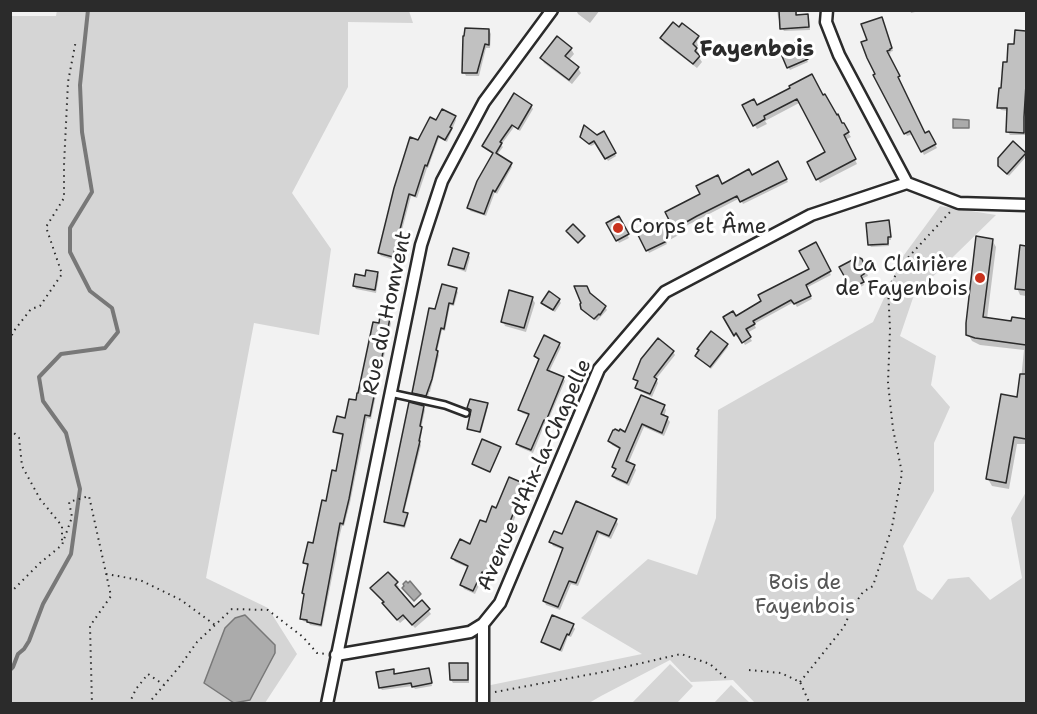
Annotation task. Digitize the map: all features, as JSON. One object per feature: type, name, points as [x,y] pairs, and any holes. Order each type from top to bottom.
[{"type":"street","name":"Rue du Homvent","points":[[327,704],[421,245],[442,181],[484,102],[552,10]]},
{"type":"street","points":[[827,10],[826,22],[839,55],[908,183],[959,203],[1026,205]]},
{"type":"street","name":"Avenue d'Aix-la-Chapelle","points":[[483,624],[500,603],[599,369],[665,292],[811,215],[908,183]]},
{"type":"street","points":[[336,655],[470,632],[483,624]]},
{"type":"street","points":[[483,624],[483,699]]},
{"type":"lane","points":[[390,393],[445,405],[466,413]]},
{"type":"path","points":[[10,341],[13,332],[31,309],[40,306],[62,274],[46,227],[64,198],[67,91],[76,40]]},
{"type":"path","points":[[800,682],[844,627],[852,608],[863,592],[873,586],[892,527],[902,473],[893,429],[888,383],[890,329],[888,288],[903,263],[959,203]]},
{"type":"path","points":[[10,429],[19,438],[22,466],[40,499],[62,526],[62,545]]},
{"type":"path","points":[[10,593],[62,545],[72,518],[69,502],[88,496],[111,596],[90,626],[92,704]]},
{"type":"path","points":[[106,574],[140,580],[182,600],[215,626]]},
{"type":"path","points":[[148,704],[197,642],[232,609],[268,610],[303,637],[317,653],[336,655]]},
{"type":"path","points":[[483,699],[681,654],[710,664],[727,679]]},
{"type":"path","points":[[749,670],[782,674],[800,682],[810,704]]},
{"type":"path","points":[[129,704],[136,689],[148,674],[165,685]]},
{"type":"green space","points":[[57,10],[409,11],[413,23],[348,22],[348,87],[292,193],[331,249],[319,335],[254,323],[206,578],[268,608],[297,654],[265,703],[11,704],[10,22],[11,16],[56,16]]},
{"type":"green space","name":"Bois de Fayenbois","points":[[940,206],[996,215],[914,295],[900,336],[936,356],[931,385],[950,407],[934,443],[934,491],[903,546],[917,590],[932,600],[948,579],[969,577],[990,600],[1022,578],[1011,518],[1026,492],[1026,703],[755,703],[733,680],[691,682],[670,660],[589,703],[485,704],[486,686],[642,654],[581,618],[648,559],[697,575],[716,518],[718,410],[873,322],[904,255]]},
{"type":"green space","points":[[670,664],[693,686],[677,703],[632,703]]},
{"type":"green space","points":[[731,685],[750,703],[714,703]]},
{"type":"shaded area","points":[[953,119],[969,120],[969,128],[953,128]]},
{"type":"shaded area","points":[[406,581],[408,583],[410,581],[421,594],[414,601],[402,588]]},
{"type":"shaded area","points":[[245,615],[275,645],[275,653],[250,700],[234,703],[204,683],[225,628],[235,618]]},
{"type":"building","points":[[779,10],[796,10],[796,15],[808,14],[809,27],[780,29]]},
{"type":"building","points":[[882,17],[892,48],[887,51],[900,76],[898,77],[925,133],[929,131],[936,144],[921,152],[910,131],[904,134],[873,75],[875,74],[861,42],[867,40],[861,24]]},
{"type":"building","points":[[673,22],[679,27],[682,23],[699,36],[693,44],[700,56],[693,64],[660,38]]},
{"type":"building","points":[[465,28],[489,29],[489,45],[485,44],[477,73],[462,73]]},
{"type":"building","points":[[1015,30],[1026,31],[1024,133],[1006,132],[1007,108],[997,108],[1003,62],[1007,62],[1008,44],[1014,44]]},
{"type":"building","points":[[557,36],[572,48],[565,56],[579,67],[569,80],[540,58]]},
{"type":"building","points":[[800,41],[808,59],[787,68],[779,49]]},
{"type":"building","points":[[812,74],[823,95],[825,94],[849,132],[844,135],[856,159],[816,180],[807,162],[825,152],[797,99],[764,116],[765,119],[753,126],[742,105],[754,99],[757,105]]},
{"type":"building","points":[[514,93],[532,105],[518,129],[512,125],[500,142],[502,143],[496,153],[512,163],[495,192],[493,190],[484,214],[467,208],[477,181],[493,153],[482,146]]},
{"type":"building","points":[[442,109],[456,116],[450,127],[452,128],[445,140],[438,136],[415,196],[409,194],[393,257],[378,253],[394,188],[410,137],[418,140],[430,117],[436,120]]},
{"type":"building","points":[[584,125],[597,135],[604,131],[616,153],[605,159],[594,141],[589,144],[580,137]]},
{"type":"building","points":[[1013,141],[1026,153],[1007,174],[998,166],[998,158]]},
{"type":"building","points":[[778,161],[787,179],[740,202],[737,196],[697,216],[681,225],[683,229],[666,238],[667,241],[646,251],[638,235],[669,220],[665,212],[700,194],[696,186],[718,175],[722,184],[749,169],[752,175]]},
{"type":"building","name":"Corps et Âme","points":[[619,216],[629,234],[616,241],[606,223]]},
{"type":"building","points":[[889,220],[891,237],[888,237],[888,244],[868,245],[866,223]]},
{"type":"building","points":[[573,224],[585,236],[578,243],[566,231]]},
{"type":"building","name":"La Clairière de Fayenbois","points":[[976,236],[993,239],[983,317],[1011,321],[1012,317],[1026,319],[1026,345],[966,335]]},
{"type":"building","points":[[816,242],[831,271],[806,285],[811,296],[794,304],[791,300],[753,321],[755,324],[746,329],[751,337],[742,343],[736,333],[734,336],[723,317],[733,311],[736,316],[761,301],[758,295],[809,269],[799,251]]},
{"type":"building","points":[[1020,245],[1026,246],[1026,290],[1015,289]]},
{"type":"building","points":[[453,248],[469,253],[464,269],[448,265]]},
{"type":"building","points":[[858,257],[862,259],[867,272],[861,276],[864,282],[851,288],[839,267]]},
{"type":"building","points":[[366,270],[378,272],[375,290],[353,286],[355,274],[365,276]]},
{"type":"building","points":[[442,284],[457,288],[453,304],[449,303],[444,329],[441,328],[432,379],[426,396],[412,393],[429,308],[435,309]]},
{"type":"building","points":[[574,286],[587,286],[590,293],[606,306],[600,315],[594,319],[581,309]]},
{"type":"building","points":[[509,290],[533,297],[524,328],[501,322]]},
{"type":"building","points":[[549,291],[560,299],[553,310],[541,303]]},
{"type":"building","points":[[380,316],[390,318],[370,416],[365,415],[349,499],[343,524],[340,523],[321,625],[307,622],[307,620],[300,619],[308,564],[303,563],[308,542],[313,543],[322,500],[326,501],[332,470],[336,471],[343,434],[333,432],[337,416],[345,418],[349,399],[356,400],[373,322],[379,323]]},
{"type":"building","points":[[711,331],[728,344],[710,367],[695,356],[699,350],[697,349]]},
{"type":"building","points":[[544,335],[560,343],[547,370],[564,377],[531,450],[516,444],[529,414],[518,410],[539,359],[534,356]]},
{"type":"building","points":[[658,338],[674,351],[654,377],[657,379],[650,394],[635,388],[638,381],[633,379],[641,359]]},
{"type":"building","points":[[1020,374],[1026,374],[1026,439],[1014,437],[1006,483],[986,479],[1001,394],[1017,397]]},
{"type":"building","points":[[641,395],[665,405],[661,414],[668,417],[662,433],[642,424],[626,461],[635,465],[627,483],[612,476],[616,469],[612,467],[620,448],[608,441],[613,430],[619,431],[620,429],[625,432]]},
{"type":"building","points":[[470,399],[488,403],[480,432],[467,429],[471,410],[467,408]]},
{"type":"building","points":[[409,402],[424,406],[420,441],[403,512],[408,513],[404,526],[384,522]]},
{"type":"building","points":[[482,439],[501,447],[490,472],[472,464]]},
{"type":"building","points":[[509,477],[523,483],[513,506],[516,507],[506,531],[508,532],[488,575],[482,572],[473,591],[460,585],[468,566],[451,558],[460,539],[470,544],[480,520],[486,522],[492,506],[496,508]]},
{"type":"building","points":[[576,501],[617,519],[609,536],[597,531],[576,583],[569,581],[558,607],[543,601],[563,548],[549,542],[554,531],[562,534]]},
{"type":"building","points":[[388,572],[398,582],[395,585],[414,607],[422,600],[430,609],[412,625],[403,615],[397,620],[370,588]]},
{"type":"building","points":[[552,615],[574,624],[560,650],[541,642]]},
{"type":"building","points":[[449,663],[468,663],[468,680],[450,680]]},
{"type":"building","points":[[429,668],[432,683],[412,687],[411,683],[379,688],[376,672],[394,669],[394,674]]},
{"type":"waterway","points":[[10,670],[18,654],[29,641],[43,604],[71,554],[80,489],[66,433],[43,401],[39,377],[61,354],[105,348],[118,332],[112,308],[90,291],[70,252],[70,228],[92,192],[82,132],[80,85],[88,10]]},
{"type":"place","name":"Corps et Âme","points":[[618,228]]},
{"type":"place","name":"La Clairière de Fayenbois","points":[[980,278]]},
{"type":"district","name":"Fayenbois","points":[[757,50]]}]
